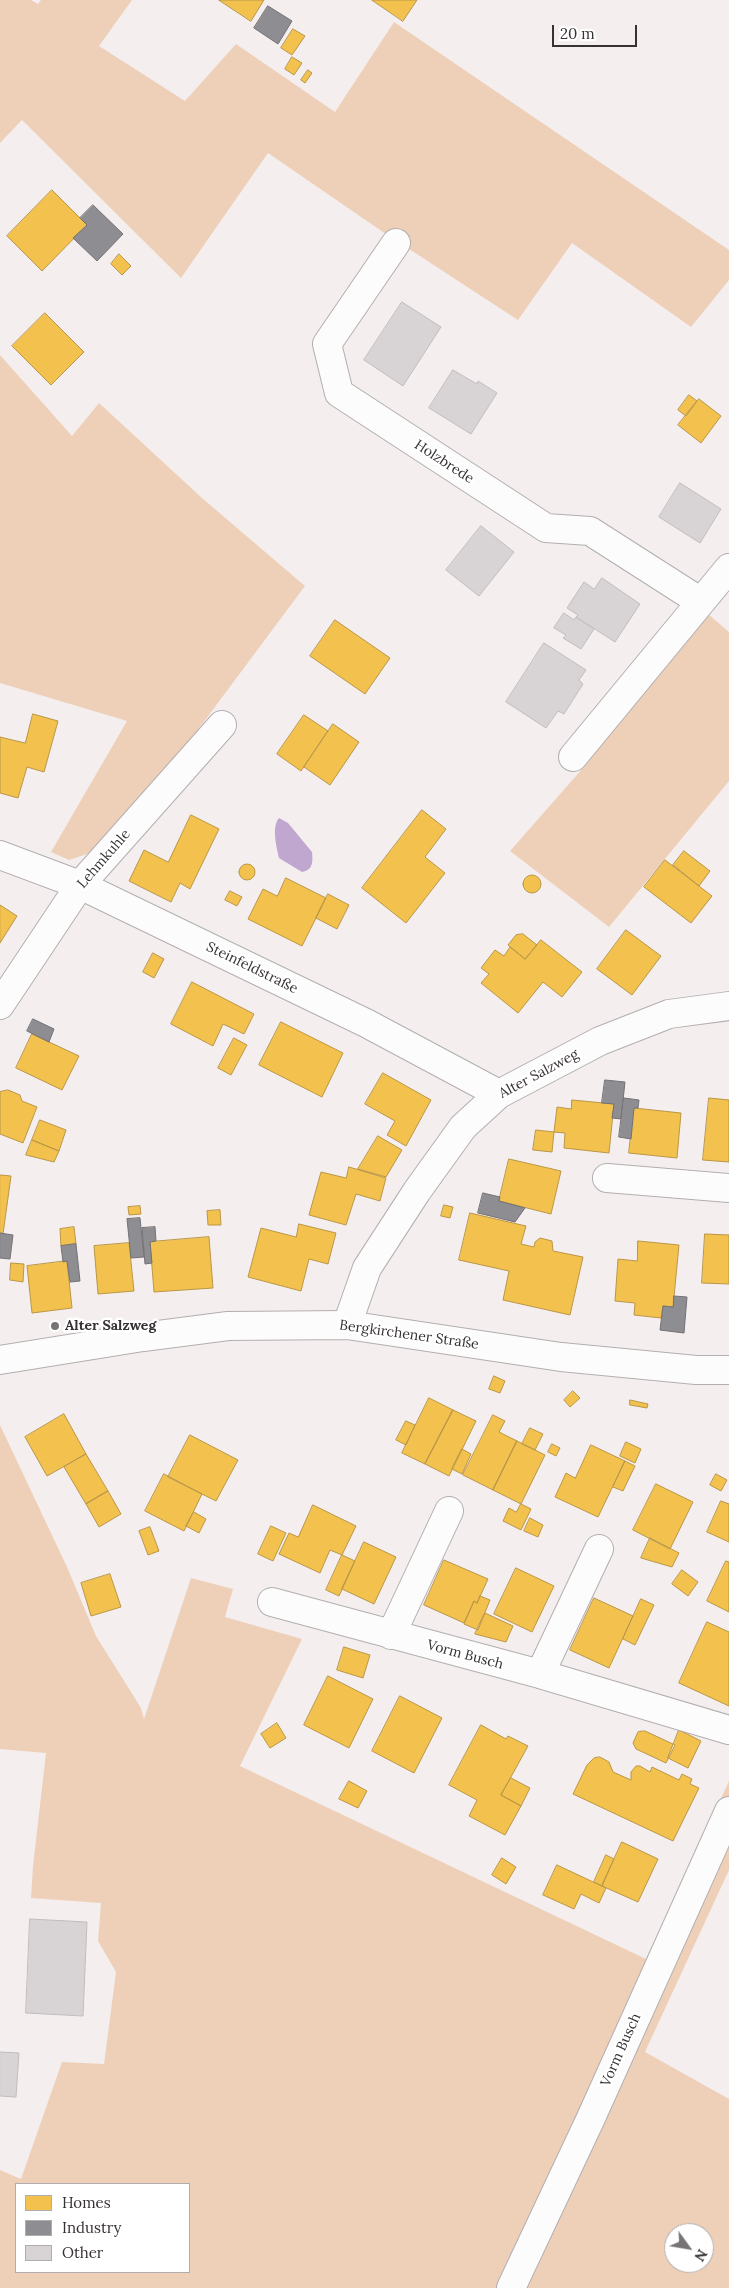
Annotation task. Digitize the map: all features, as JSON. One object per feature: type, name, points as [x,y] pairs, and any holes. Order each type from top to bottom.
[{"type":"street","name":"Holzbrede","points":[[396,244],[327,344],[339,393],[546,528],[590,531],[701,602]]},
{"type":"street","points":[[573,757],[729,568]]},
{"type":"street","name":"Lehmkuhle","points":[[0,1005],[80,885],[222,725]]},
{"type":"street","name":"Steinfeldstraße","points":[[0,855],[80,885],[366,1023],[499,1094]]},
{"type":"street","name":"Alter Salzweg","points":[[348,1325],[367,1268],[417,1191],[463,1127],[499,1094],[600,1041],[669,1014],[729,1006]]},
{"type":"street","points":[[606,1178],[729,1188]]},
{"type":"street","name":"Bergkirchener Straße","points":[[0,1360],[143,1337],[228,1326],[348,1325],[561,1357],[696,1370],[729,1370]]},
{"type":"street","points":[[391,1635],[449,1511]]},
{"type":"street","points":[[540,1674],[599,1550]]},
{"type":"street","name":"Vorm Busch","points":[[272,1602],[540,1674],[729,1730]]},
{"type":"street","name":"Vorm Busch","points":[[511,2288],[590,2120],[729,1811]]},
{"type":"shaded area","points":[[0,0],[31,0],[38,4],[41,0],[132,0],[99,46],[185,101],[236,44],[335,112],[394,22],[729,250],[729,280],[691,327],[572,243],[518,320],[383,232],[268,153],[181,278],[22,120],[0,143]]},
{"type":"shaded area","points":[[0,355],[72,436],[99,403],[202,498],[305,586],[159,782],[99,850],[69,860],[51,852],[127,721],[0,683]]},
{"type":"shaded area","points":[[707,613],[729,632],[729,781],[609,927],[510,851],[583,768]]},
{"type":"shaded area","points":[[279,818],[288,823],[312,852],[312,865],[306,871],[302,872],[279,858],[275,827]]},
{"type":"shaded area","points":[[0,1425],[67,1567],[96,1636],[141,1708],[144,1719],[191,1578],[233,1589],[225,1617],[302,1639],[240,1766],[646,1959],[729,1781],[729,1870],[645,2052],[729,2099],[729,2288],[0,2288],[0,2170],[21,2179],[62,2062],[104,2064],[116,1972],[98,1941],[101,1903],[31,1898],[46,1753],[0,1749]]},
{"type":"building: Homes","points":[[219,0],[264,0],[251,21]]},
{"type":"building: Homes","points":[[372,0],[417,0],[403,21]]},
{"type":"building: Homes","points":[[293,29],[305,36],[292,55],[281,48]]},
{"type":"building: Homes","points":[[292,57],[302,63],[294,75],[285,69]]},
{"type":"building: Homes","points":[[308,70],[312,73],[305,83],[301,80]]},
{"type":"building: Homes","points":[[52,190],[87,225],[42,271],[7,236]]},
{"type":"building: Homes","points":[[119,254],[131,266],[122,275],[111,264]]},
{"type":"building: Homes","points":[[45,313],[84,352],[51,385],[12,346]]},
{"type":"building: Homes","points":[[689,395],[697,401],[686,416],[678,410]]},
{"type":"building: Homes","points":[[699,399],[721,416],[701,443],[678,425]]},
{"type":"building: Homes","points":[[335,620],[390,658],[365,694],[310,656]]},
{"type":"building: Homes","points":[[33,714],[58,721],[44,772],[27,767],[18,798],[0,793],[0,737],[25,743]]},
{"type":"building: Homes","points":[[304,715],[328,731],[301,771],[277,754]]},
{"type":"building: Homes","points":[[333,724],[359,742],[330,785],[304,767]]},
{"type":"building: Homes","points":[[422,810],[446,829],[425,857],[445,873],[406,923],[362,888]]},
{"type":"building: Homes","points":[[191,815],[219,829],[190,889],[180,883],[171,902],[129,881],[144,850],[168,862]]},
{"type":"building: Homes","points":[[684,851],[710,871],[699,886],[673,865]]},
{"type":"building: Homes","points":[[665,860],[712,896],[691,923],[644,887]]},
{"type":"building: Homes","points":[[247,864],[253,866],[255,872],[253,878],[247,880],[241,878],[239,872],[241,866]]},
{"type":"building: Homes","points":[[532,875],[538,878],[541,884],[538,890],[532,893],[526,890],[523,884],[526,878]]},
{"type":"building: Homes","points":[[286,878],[326,898],[302,946],[248,919],[263,889],[277,896]]},
{"type":"building: Homes","points":[[230,891],[242,897],[237,906],[225,900]]},
{"type":"building: Homes","points":[[328,894],[349,905],[337,929],[316,918]]},
{"type":"building: Homes","points":[[0,905],[17,916],[0,943]]},
{"type":"building: Homes","points":[[626,930],[661,956],[632,995],[597,969]]},
{"type":"building: Homes","points":[[523,934],[537,945],[525,959],[508,945],[516,935]]},
{"type":"building: Homes","points":[[541,940],[582,972],[562,997],[543,982],[518,1013],[481,983],[489,974],[481,968],[495,950],[504,956],[510,947],[525,959]]},
{"type":"building: Homes","points":[[153,953],[164,959],[154,978],[143,972]]},
{"type":"building: Homes","points":[[192,982],[254,1014],[244,1034],[223,1024],[213,1046],[171,1024]]},
{"type":"building: Homes","points":[[281,1022],[343,1053],[322,1097],[259,1065]]},
{"type":"building: Homes","points":[[32,1034],[79,1056],[62,1090],[16,1068]]},
{"type":"building: Homes","points":[[234,1038],[247,1045],[231,1075],[218,1068]]},
{"type":"building: Homes","points":[[383,1073],[431,1100],[406,1146],[387,1135],[395,1121],[365,1104]]},
{"type":"building: Homes","points":[[8,1090],[20,1095],[22,1101],[37,1107],[23,1143],[0,1134],[0,1092]]},
{"type":"building: Homes","points":[[709,1098],[729,1100],[729,1162],[703,1160]]},
{"type":"building: Homes","points":[[572,1100],[614,1104],[609,1153],[564,1148],[565,1133],[554,1132],[557,1107],[571,1109]]},
{"type":"building: Homes","points":[[634,1108],[681,1113],[677,1158],[629,1153]]},
{"type":"building: Homes","points":[[40,1120],[66,1130],[59,1151],[32,1140]]},
{"type":"building: Homes","points":[[536,1130],[554,1132],[552,1152],[533,1150]]},
{"type":"building: Homes","points":[[378,1136],[402,1150],[386,1177],[358,1169]]},
{"type":"building: Homes","points":[[32,1140],[59,1151],[54,1162],[26,1155]]},
{"type":"building: Homes","points":[[509,1159],[561,1171],[551,1214],[499,1201]]},
{"type":"building: Homes","points":[[349,1167],[386,1178],[380,1201],[356,1194],[346,1225],[309,1215],[321,1172],[346,1178]]},
{"type":"building: Homes","points":[[0,1175],[11,1176],[3,1234],[0,1233]]},
{"type":"building: Homes","points":[[444,1205],[453,1207],[450,1218],[441,1216]]},
{"type":"building: Homes","points":[[140,1206],[141,1214],[129,1215],[128,1207]]},
{"type":"building: Homes","points":[[220,1210],[221,1225],[208,1225],[207,1211]]},
{"type":"building: Homes","points":[[470,1213],[526,1226],[521,1244],[534,1247],[535,1242],[540,1238],[552,1241],[553,1251],[583,1257],[570,1315],[503,1300],[509,1271],[459,1260]]},
{"type":"building: Homes","points":[[299,1224],[336,1233],[328,1264],[309,1259],[301,1291],[248,1277],[261,1228],[296,1237]]},
{"type":"building: Homes","points":[[74,1227],[76,1244],[61,1246],[60,1229]]},
{"type":"building: Homes","points":[[705,1234],[729,1235],[729,1284],[702,1283]]},
{"type":"building: Homes","points":[[209,1237],[213,1288],[154,1292],[150,1242]]},
{"type":"building: Homes","points":[[638,1241],[679,1245],[673,1307],[663,1306],[661,1318],[634,1315],[635,1303],[615,1301],[618,1259],[637,1261]]},
{"type":"building: Homes","points":[[129,1243],[134,1291],[98,1294],[94,1246]]},
{"type":"building: Homes","points":[[67,1261],[72,1308],[32,1313],[27,1266]]},
{"type":"building: Homes","points":[[11,1263],[24,1264],[23,1282],[10,1280]]},
{"type":"building: Homes","points":[[494,1376],[505,1381],[500,1393],[489,1389]]},
{"type":"building: Homes","points":[[573,1391],[580,1398],[570,1407],[564,1400]]},
{"type":"building: Homes","points":[[429,1398],[453,1410],[425,1464],[402,1453]]},
{"type":"building: Homes","points":[[630,1400],[648,1404],[647,1408],[630,1405]]},
{"type":"building: Homes","points":[[453,1410],[476,1421],[449,1476],[425,1464]]},
{"type":"building: Homes","points":[[64,1414],[86,1454],[47,1476],[25,1437]]},
{"type":"building: Homes","points":[[493,1415],[505,1421],[499,1432],[517,1441],[493,1490],[463,1475]]},
{"type":"building: Homes","points":[[406,1421],[415,1425],[406,1445],[396,1440]]},
{"type":"building: Homes","points":[[530,1428],[543,1434],[535,1450],[522,1444]]},
{"type":"building: Homes","points":[[190,1435],[238,1460],[216,1501],[168,1477]]},
{"type":"building: Homes","points":[[517,1441],[545,1455],[521,1504],[493,1490]]},
{"type":"building: Homes","points":[[626,1442],[641,1449],[635,1463],[620,1456]]},
{"type":"building: Homes","points":[[552,1444],[560,1448],[556,1456],[548,1452]]},
{"type":"building: Homes","points":[[591,1445],[625,1461],[598,1517],[555,1497],[566,1473],[575,1478]]},
{"type":"building: Homes","points":[[462,1449],[471,1454],[462,1474],[452,1469]]},
{"type":"building: Homes","points":[[86,1454],[108,1491],[86,1504],[64,1467]]},
{"type":"building: Homes","points":[[625,1461],[635,1466],[623,1491],[613,1487]]},
{"type":"building: Homes","points":[[164,1474],[202,1494],[184,1531],[145,1511]]},
{"type":"building: Homes","points":[[716,1474],[727,1480],[721,1491],[710,1485]]},
{"type":"building: Homes","points":[[656,1484],[693,1502],[670,1549],[633,1530]]},
{"type":"building: Homes","points":[[108,1491],[121,1514],[99,1527],[86,1504]]},
{"type":"building: Homes","points":[[721,1501],[729,1504],[729,1542],[707,1532]]},
{"type":"building: Homes","points":[[521,1504],[531,1509],[521,1530],[503,1521],[509,1508],[516,1512]]},
{"type":"building: Homes","points":[[313,1505],[356,1526],[342,1555],[330,1550],[320,1573],[279,1554],[289,1533],[298,1537]]},
{"type":"building: Homes","points":[[194,1512],[206,1519],[199,1533],[186,1526]]},
{"type":"building: Homes","points":[[530,1518],[543,1525],[538,1537],[524,1531]]},
{"type":"building: Homes","points":[[271,1526],[286,1533],[273,1561],[258,1554]]},
{"type":"building: Homes","points":[[150,1527],[159,1551],[148,1555],[139,1531]]},
{"type":"building: Homes","points":[[650,1538],[679,1553],[672,1567],[641,1558]]},
{"type":"building: Homes","points":[[364,1542],[396,1557],[374,1604],[342,1589]]},
{"type":"building: Homes","points":[[342,1555],[355,1561],[339,1596],[326,1590]]},
{"type":"building: Homes","points":[[444,1560],[488,1579],[477,1603],[474,1601],[464,1623],[424,1605]]},
{"type":"building: Homes","points":[[726,1561],[729,1562],[729,1612],[707,1601]]},
{"type":"building: Homes","points":[[516,1568],[554,1586],[532,1632],[494,1614]]},
{"type":"building: Homes","points":[[682,1570],[698,1582],[688,1596],[672,1584]]},
{"type":"building: Homes","points":[[110,1574],[121,1607],[91,1616],[81,1583]]},
{"type":"building: Homes","points":[[480,1596],[490,1600],[478,1630],[464,1624],[474,1601],[477,1603]]},
{"type":"building: Homes","points":[[594,1598],[633,1616],[609,1668],[570,1650]]},
{"type":"building: Homes","points":[[641,1599],[654,1605],[635,1645],[623,1639]]},
{"type":"building: Homes","points":[[485,1613],[513,1626],[506,1642],[475,1634]]},
{"type":"building: Homes","points":[[707,1622],[729,1632],[729,1706],[679,1683]]},
{"type":"building: Homes","points":[[344,1647],[370,1655],[363,1678],[337,1670]]},
{"type":"building: Homes","points":[[328,1676],[373,1699],[349,1748],[304,1725]]},
{"type":"building: Homes","points":[[400,1696],[442,1718],[414,1773],[372,1751]]},
{"type":"building: Homes","points":[[277,1723],[286,1738],[270,1748],[261,1734]]},
{"type":"building: Homes","points":[[481,1725],[506,1739],[508,1736],[528,1746],[501,1795],[521,1806],[505,1835],[469,1816],[477,1800],[449,1785]]},
{"type":"building: Homes","points":[[679,1730],[701,1741],[688,1768],[668,1758]]},
{"type":"building: Homes","points":[[645,1731],[675,1745],[666,1763],[636,1749],[633,1743],[638,1732]]},
{"type":"building: Homes","points":[[600,1757],[609,1762],[613,1772],[631,1780],[631,1772],[636,1766],[640,1766],[650,1772],[652,1767],[679,1780],[682,1774],[692,1779],[690,1784],[699,1788],[673,1841],[573,1794],[587,1765],[594,1758]]},
{"type":"building: Homes","points":[[511,1778],[530,1788],[521,1806],[501,1795]]},
{"type":"building: Homes","points":[[349,1781],[367,1791],[358,1808],[339,1799]]},
{"type":"building: Homes","points":[[622,1842],[658,1859],[638,1902],[602,1886]]},
{"type":"building: Homes","points":[[606,1855],[614,1859],[602,1886],[594,1882]]},
{"type":"building: Homes","points":[[502,1858],[516,1867],[506,1884],[492,1875]]},
{"type":"building: Homes","points":[[557,1865],[606,1888],[599,1903],[581,1894],[574,1909],[543,1895]]},
{"type":"building: Industry","points":[[268,6],[292,21],[278,44],[254,28]]},
{"type":"building: Industry","points":[[93,205],[123,234],[97,261],[73,238],[87,225],[80,218]]},
{"type":"building: Industry","points":[[33,1019],[54,1029],[49,1042],[27,1031]]},
{"type":"building: Industry","points":[[605,1080],[625,1082],[621,1119],[612,1118],[614,1104],[602,1103]]},
{"type":"building: Industry","points":[[624,1098],[639,1100],[638,1108],[634,1108],[631,1139],[619,1137]]},
{"type":"building: Industry","points":[[483,1193],[500,1197],[499,1201],[525,1208],[515,1222],[478,1213]]},
{"type":"building: Industry","points":[[140,1218],[144,1257],[131,1258],[127,1219]]},
{"type":"building: Industry","points":[[155,1227],[156,1241],[150,1242],[152,1263],[145,1264],[142,1228]]},
{"type":"building: Industry","points":[[0,1233],[13,1235],[10,1259],[0,1258]]},
{"type":"building: Industry","points":[[76,1244],[80,1281],[70,1282],[67,1261],[63,1262],[61,1246]]},
{"type":"building: Industry","points":[[674,1296],[687,1297],[684,1333],[660,1330],[663,1306],[673,1307]]},
{"type":"building: Other","points":[[402,302],[441,327],[403,386],[364,360]]},
{"type":"building: Other","points":[[453,370],[477,384],[478,381],[497,393],[471,434],[429,408]]},
{"type":"building: Other","points":[[680,483],[721,509],[700,543],[659,517]]},
{"type":"building: Other","points":[[481,526],[514,552],[479,596],[446,570]]},
{"type":"building: Other","points":[[602,578],[640,604],[615,642],[576,617],[578,615],[567,608],[584,582],[594,589]]},
{"type":"building: Other","points":[[564,613],[574,620],[576,617],[594,629],[581,649],[563,638],[566,635],[554,628]]},
{"type":"building: Other","points":[[544,643],[586,670],[579,680],[583,684],[564,714],[558,711],[546,728],[506,702]]},
{"type":"building: Other","points":[[30,1919],[87,1922],[83,2016],[26,2013]]},
{"type":"building: Other","points":[[0,2052],[19,2053],[16,2097],[0,2096]]},
{"type":"place","name":"Alter Salzweg","points":[[55,1326]]}]
